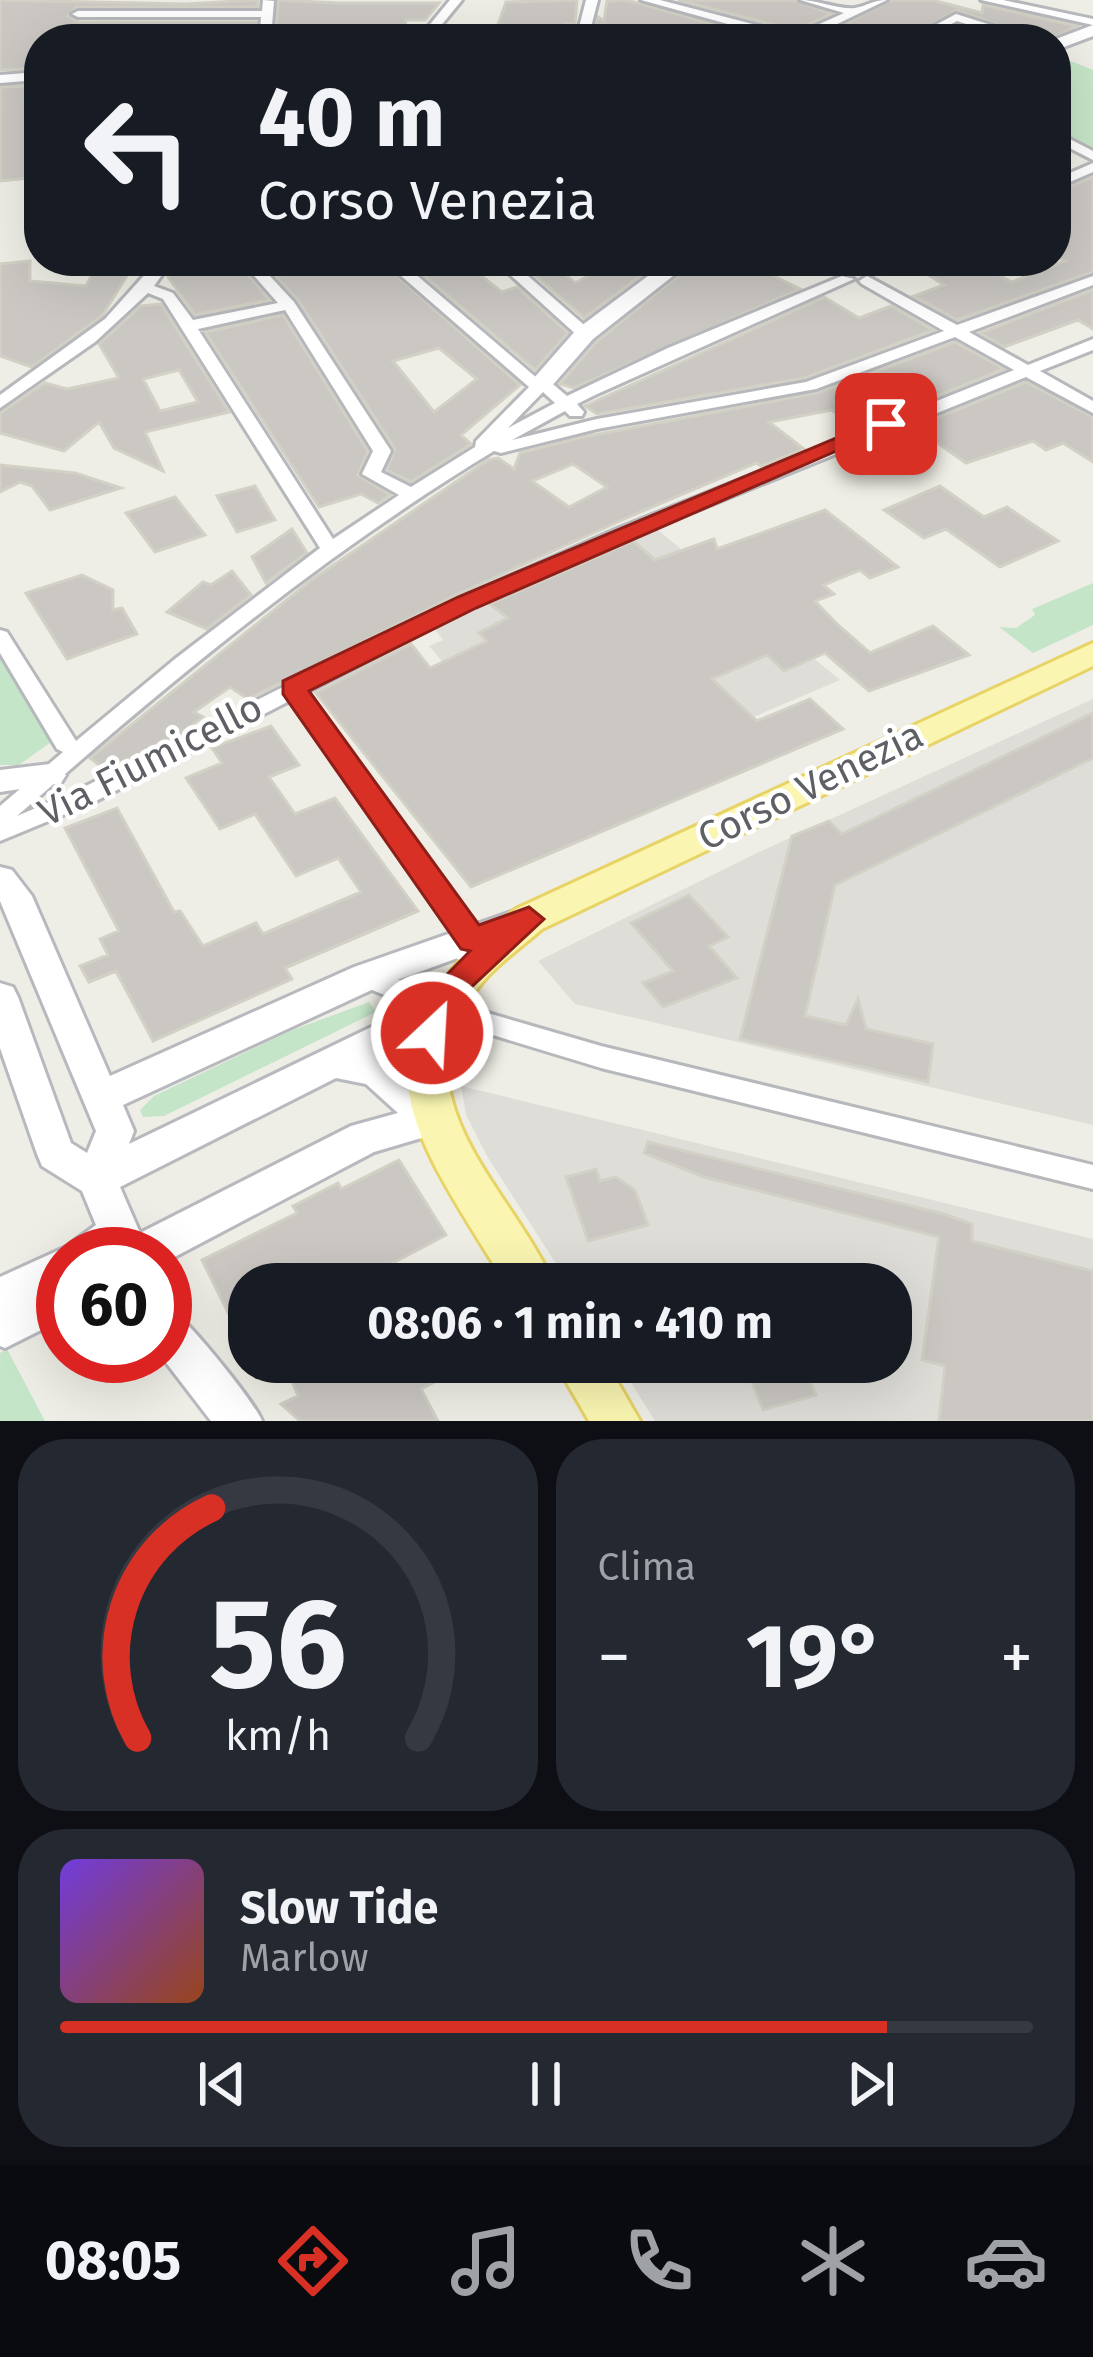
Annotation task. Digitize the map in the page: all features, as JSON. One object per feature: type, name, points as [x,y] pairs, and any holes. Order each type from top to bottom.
[{"type":"main road","points":[[540,385],[585,334],[654,276]]},
{"type":"main road","name":"Corso Venezia","points":[[103,1097],[366,977],[529,919],[1093,653]]},
{"type":"main road","points":[[0,781],[50,775]]},
{"type":"main road","points":[[0,880],[15,896],[115,1131],[97,1179]]},
{"type":"main road","name":"Corso Venezia","points":[[97,1179],[438,1005],[468,967],[529,919]]},
{"type":"main road","points":[[0,997],[56,1154],[97,1179],[120,1227]]},
{"type":"main road","points":[[432,1120],[425,1060],[438,1005]]},
{"type":"main road","points":[[332,1062],[377,1071],[432,1120],[518,1263]]},
{"type":"main road","points":[[172,1227],[365,1138],[432,1120]]},
{"type":"main road","points":[[2,1313],[36,1286]]},
{"type":"main road","points":[[2,1313],[36,1305]]},
{"type":"main road","points":[[192,1366],[240,1421]]},
{"type":"main road","points":[[592,1383],[616,1421]]},
{"type":"street","points":[[436,24],[456,0]]},
{"type":"street","points":[[647,0],[739,24]]},
{"type":"street","points":[[806,0],[855,12]]},
{"type":"street","points":[[829,24],[881,0]]},
{"type":"street","points":[[987,0],[1093,26]]},
{"type":"street","points":[[78,13],[268,7]]},
{"type":"street","points":[[943,24],[956,17],[978,24]]},
{"type":"street","points":[[0,403],[112,323],[156,276]]},
{"type":"street","points":[[262,276],[289,305],[382,451],[371,474],[414,495]]},
{"type":"street","points":[[409,276],[540,385],[596,424]]},
{"type":"street","points":[[519,276],[585,334]]},
{"type":"street","points":[[0,819],[77,751],[330,549],[477,454],[568,404],[828,276]]},
{"type":"street","points":[[870,276],[1093,408]]},
{"type":"street","points":[[477,454],[596,424],[810,386],[1093,280]]},
{"type":"street","points":[[148,288],[168,296],[330,549]]},
{"type":"street","points":[[188,326],[289,305]]},
{"type":"street","name":"Via Fiumicello","points":[[0,833],[84,797],[293,688],[624,533],[1093,344]]},
{"type":"street","points":[[477,454],[490,432],[540,385]]},
{"type":"street","points":[[0,636],[65,744],[77,751]]},
{"type":"street","points":[[293,688],[472,940],[438,1005]]},
{"type":"street","points":[[366,977],[601,1057],[1093,1177]]},
{"type":"shaded area","points":[[653,526],[840,680],[667,754],[500,730],[429,646],[443,640],[434,628],[488,605],[481,599]]},
{"type":"shaded area","points":[[1093,699],[1093,1125],[575,1004],[538,961],[759,852]]},
{"type":"shaded area","points":[[461,1086],[1093,1239],[1093,1421],[655,1421],[631,1383],[912,1383],[912,1263],[556,1263],[466,1115]]},
{"type":"green space","points":[[1071,61],[1093,70],[1093,151],[1071,140]]},
{"type":"green space","points":[[1093,583],[1093,625],[1033,653],[999,627],[1016,628],[1035,615],[1032,609]]},
{"type":"green space","points":[[0,655],[51,742],[19,765],[0,765]]},
{"type":"green space","points":[[369,1002],[376,1012],[164,1116],[143,1117],[140,1110],[154,1096],[290,1031]]},
{"type":"green space","points":[[7,1349],[45,1421],[0,1421],[0,1353]]},
{"type":"building","points":[[0,0],[185,4],[258,0],[258,7],[76,7],[68,16],[78,22],[256,24],[24,24],[24,69],[0,70]]},
{"type":"building","points":[[278,0],[439,3],[425,20],[406,20],[405,24],[277,24]]},
{"type":"building","points":[[577,0],[575,24],[498,24],[506,2]]},
{"type":"building","points":[[625,0],[712,24],[596,24],[598,17],[604,21],[607,1]]},
{"type":"building","points":[[678,0],[796,0],[831,14],[808,24],[772,24]]},
{"type":"building","points":[[891,0],[932,0],[982,13],[983,5],[1068,24],[995,24],[957,10],[932,24],[846,24]]},
{"type":"building","points":[[24,86],[24,179],[0,181],[0,87]]},
{"type":"building","points":[[1093,177],[1093,272],[957,320],[914,296],[944,285],[930,276],[1000,276],[1012,282],[1027,276],[1071,276],[1071,186]]},
{"type":"building","points":[[24,262],[24,276],[30,276],[30,281],[86,286],[91,276],[127,276],[102,316],[32,367],[0,356],[0,264]]},
{"type":"building","points":[[249,276],[269,300],[195,315],[168,277]]},
{"type":"building","points":[[276,276],[397,276],[520,385],[461,435],[471,444],[411,482],[387,470],[395,449],[298,300]],"holes":[[[439,348],[477,379],[434,412],[393,361]]]},
{"type":"building","points":[[425,276],[481,276],[502,292],[517,287],[568,333],[535,370]]},
{"type":"building","points":[[536,276],[567,276],[575,283],[589,276],[640,276],[584,318]]},
{"type":"building","points":[[677,276],[774,276],[800,289],[574,388],[560,384],[596,342]]},
{"type":"building","points":[[1093,290],[1093,329],[1078,320],[1004,347],[980,333]]},
{"type":"building","points":[[824,297],[859,318],[891,306],[933,330],[805,378],[597,414],[585,406]]},
{"type":"building","points":[[161,304],[229,412],[145,432],[163,471],[114,448],[99,422],[64,451],[0,433],[0,413],[45,383],[67,389],[119,378],[99,344],[141,306]],"holes":[[[179,370],[198,402],[160,411],[143,379]]]},
{"type":"building","points":[[283,315],[368,451],[358,475],[390,495],[378,503],[361,494],[319,507],[205,332]]},
{"type":"building","points":[[955,342],[1004,369],[858,428],[832,410],[769,422],[804,449],[761,466],[756,463],[631,516],[458,594],[248,699],[230,687],[194,712],[203,717],[181,733],[106,770],[90,758],[310,581],[488,460],[498,458],[514,469],[520,453],[583,437],[817,393]],"holes":[[[573,464],[607,487],[569,507],[532,481]]]},
{"type":"building","points":[[1026,382],[1093,417],[1093,462],[1063,443],[1046,450],[1033,441],[966,463],[929,437],[915,435],[888,447],[879,441]]},
{"type":"building","points":[[0,465],[75,473],[121,488],[50,510],[32,486],[20,482],[0,492]]},
{"type":"building","points":[[255,486],[275,520],[237,532],[217,496]]},
{"type":"building","points":[[940,486],[984,517],[1007,507],[1058,541],[1000,567],[946,529],[924,538],[884,510]]},
{"type":"building","points":[[175,497],[205,535],[155,552],[126,513]]},
{"type":"building","points":[[825,510],[898,567],[870,578],[860,570],[823,585],[834,594],[815,601],[838,625],[870,653],[933,626],[969,655],[869,691],[825,653],[784,671],[767,655],[712,679],[757,721],[810,699],[843,729],[471,887],[316,693],[411,644],[430,668],[487,641],[479,633],[508,618],[490,604],[633,541],[655,560],[714,539],[717,549]]},
{"type":"building","points":[[292,529],[307,553],[266,583],[252,557]]},
{"type":"building","points":[[232,571],[251,595],[207,629],[167,612],[203,582],[211,585]]},
{"type":"building","points":[[82,575],[113,590],[113,610],[122,608],[137,634],[67,659],[26,593]]},
{"type":"building","points":[[1093,713],[1093,758],[835,885],[805,1016],[846,1025],[858,999],[866,1029],[933,1044],[928,1082],[740,1039],[792,836],[829,821],[842,834]]},
{"type":"building","points":[[271,726],[299,765],[269,777],[295,814],[335,798],[418,911],[285,968],[292,979],[153,1041],[116,971],[89,982],[80,966],[108,955],[100,939],[119,931],[65,828],[117,808],[174,912],[180,911],[203,946],[256,923],[263,934],[361,892],[338,858],[296,876],[255,814],[220,829],[186,778],[222,763],[212,748]]},
{"type":"building","points":[[689,895],[728,937],[709,946],[737,978],[663,1007],[643,983],[673,971],[631,923]]},
{"type":"building","points":[[648,1142],[944,1214],[972,1224],[972,1241],[1093,1271],[1093,1421],[939,1421],[945,1366],[922,1360],[939,1237],[704,1177],[644,1153]]},
{"type":"building","points":[[399,1160],[446,1235],[393,1263],[228,1263],[228,1313],[202,1260],[297,1213],[293,1206],[338,1183],[341,1189]]},
{"type":"building","points":[[596,1169],[600,1181],[616,1177],[635,1190],[648,1225],[588,1241],[566,1177]]},
{"type":"building","points":[[293,1383],[433,1383],[421,1389],[438,1421],[300,1421],[281,1404],[298,1396]]},
{"type":"building","points":[[752,1383],[811,1383],[816,1395],[763,1410]]},
{"type":"route","points":[[432,1033],[438,1005],[468,967],[529,919],[472,940],[293,688],[467,602],[886,424]]}]
